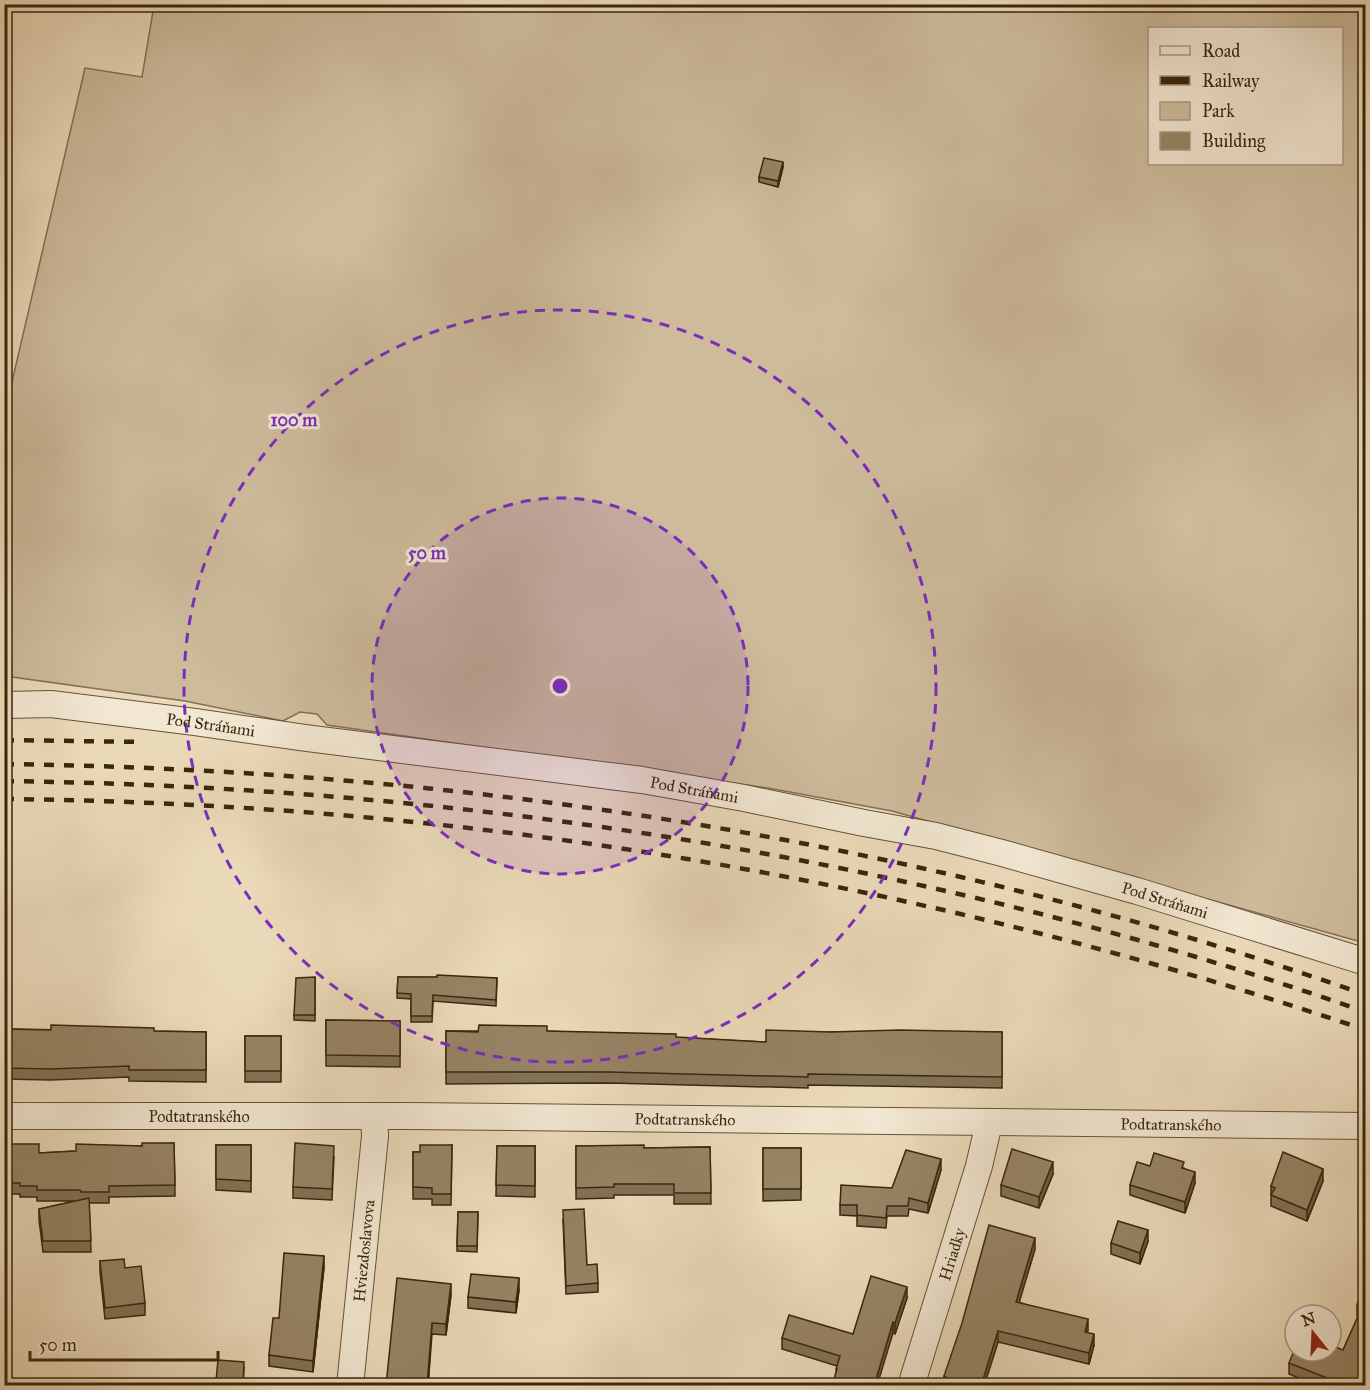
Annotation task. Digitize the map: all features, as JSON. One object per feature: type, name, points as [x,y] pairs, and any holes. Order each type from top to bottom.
[{"type":"street","name":"Pod Stráňami","points":[[4,705],[51,704],[195,722],[642,780],[744,798],[864,824],[936,836],[1002,853],[1137,891],[1365,962]]},
{"type":"street","name":"Podtatranského","points":[[4,1116],[374,1116],[1365,1126]]},
{"type":"street","name":"Hviezdoslavova","points":[[350,1386],[375,1136],[374,1116]]},
{"type":"street","name":"Hriadky","points":[[911,1386],[979,1166],[989,1123]]},
{"type":"green space","points":[[154,5],[1365,5],[1365,943],[892,811],[768,788],[327,725],[317,714],[300,712],[283,721],[185,701],[5,676],[5,412],[85,68],[142,77]]},
{"type":"building","points":[[764,158],[783,162],[778,181],[759,177]]},
{"type":"building","points":[[437,975],[497,978],[496,1000],[433,995],[432,1016],[411,1016],[411,994],[397,993],[398,977],[437,977]]},
{"type":"building","points":[[315,977],[315,1015],[294,1015],[296,978]]},
{"type":"building","points":[[326,1020],[400,1021],[400,1056],[326,1055]]},
{"type":"building","points":[[51,1025],[206,1032],[206,1070],[129,1070],[129,1066],[4,1068],[4,1029],[51,1030]]},
{"type":"building","points":[[479,1025],[547,1026],[547,1031],[676,1034],[676,1037],[766,1042],[766,1030],[1002,1032],[1002,1077],[446,1072],[446,1031],[478,1032]]},
{"type":"building","points":[[245,1036],[281,1036],[281,1071],[245,1071]]},
{"type":"building","points":[[142,1143],[174,1143],[175,1185],[109,1186],[109,1192],[81,1192],[80,1190],[37,1190],[37,1186],[4,1183],[4,1155],[10,1155],[10,1144],[39,1144],[39,1153],[76,1151],[76,1144],[142,1146]]},
{"type":"building","points":[[295,1143],[334,1146],[332,1189],[293,1187]]},
{"type":"building","points":[[216,1145],[251,1145],[251,1181],[216,1179]]},
{"type":"building","points":[[420,1145],[452,1145],[451,1194],[432,1194],[432,1188],[413,1187],[413,1152],[420,1152]]},
{"type":"building","points":[[644,1145],[644,1148],[710,1147],[711,1193],[674,1193],[674,1184],[614,1184],[614,1187],[576,1188],[576,1146]]},
{"type":"building","points":[[497,1146],[535,1146],[535,1186],[496,1185]]},
{"type":"building","points":[[763,1148],[801,1148],[801,1189],[763,1189]]},
{"type":"building","points":[[1012,1149],[1053,1162],[1039,1197],[1001,1185]]},
{"type":"building","points":[[906,1150],[941,1159],[928,1203],[909,1198],[908,1206],[887,1206],[886,1218],[857,1215],[857,1205],[840,1205],[841,1185],[892,1188]]},
{"type":"building","points":[[1283,1152],[1323,1169],[1307,1210],[1271,1195],[1275,1188],[1271,1186]]},
{"type":"building","points":[[1154,1153],[1184,1162],[1182,1168],[1195,1172],[1185,1202],[1130,1185],[1137,1162],[1150,1166]]},
{"type":"building","points":[[89,1198],[91,1241],[43,1241],[39,1209]]},
{"type":"building","points":[[584,1209],[587,1265],[597,1264],[598,1283],[566,1286],[563,1210]]},
{"type":"building","points":[[458,1212],[478,1212],[477,1246],[457,1246]]},
{"type":"building","points":[[1118,1221],[1148,1230],[1140,1253],[1111,1243]]},
{"type":"building","points":[[989,1225],[1035,1238],[1016,1302],[1088,1319],[1085,1332],[1094,1334],[1089,1353],[998,1331],[981,1386],[944,1386],[946,1377],[944,1376],[962,1323]]},
{"type":"building","points":[[284,1253],[324,1256],[313,1361],[269,1355],[273,1318],[279,1318]]},
{"type":"building","points":[[124,1259],[125,1268],[141,1266],[145,1303],[105,1308],[100,1261]]},
{"type":"building","points":[[471,1274],[519,1278],[516,1302],[468,1297]]},
{"type":"building","points":[[871,1276],[907,1287],[895,1323],[893,1322],[874,1386],[832,1386],[840,1356],[782,1338],[789,1315],[853,1334]]},
{"type":"building","points":[[397,1278],[451,1284],[446,1324],[432,1323],[427,1386],[386,1386]]},
{"type":"building","points":[[1365,1284],[1365,1386],[1324,1386],[1327,1378],[1289,1363],[1343,1363],[1343,1350],[1362,1307],[1357,1305]]},
{"type":"building","points":[[218,1360],[244,1362],[243,1385],[216,1381]]},
{"type":"railway","points":[[4,740],[144,742]]},
{"type":"railway","points":[[4,764],[177,769],[350,781],[523,799],[694,824],[865,856],[1034,895],[1201,941],[1366,995]]},
{"type":"railway","points":[[4,781],[178,786],[351,798],[523,816],[695,841],[865,873],[1034,912],[1201,958],[1366,1012]]},
{"type":"railway","points":[[4,799],[179,804],[352,816],[524,835],[694,860],[863,892],[1031,931],[1199,977],[1366,1030]]}]
